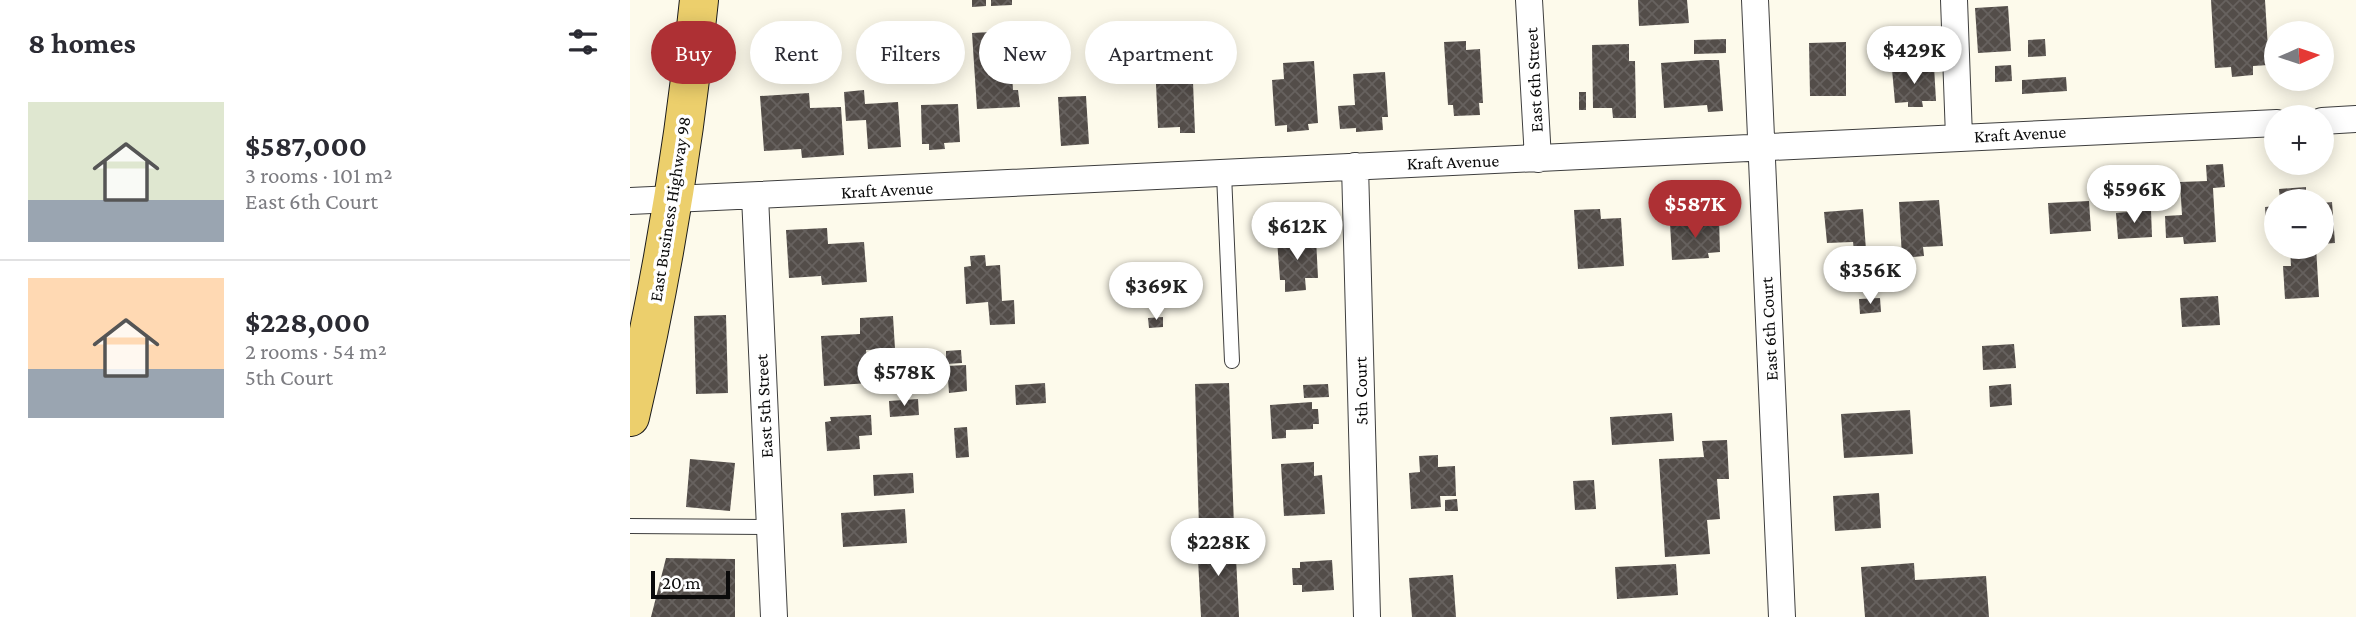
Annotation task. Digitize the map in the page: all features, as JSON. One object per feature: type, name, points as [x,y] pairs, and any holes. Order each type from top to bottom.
[{"type":"main road","name":"East Business Highway 98","points":[[630,417],[652,319],[673,199],[699,0]]},
{"type":"street","name":"East 6th Street","points":[[1529,0],[1538,159]]},
{"type":"street","name":"East 6th Court","points":[[1755,0],[1782,617]]},
{"type":"street","points":[[1954,0],[1959,137]]},
{"type":"street","points":[[2334,120],[2356,119]]},
{"type":"street","name":"Kraft Avenue","points":[[630,201],[2264,124]]},
{"type":"street","name":"5th Court","points":[[1355,166],[1367,617]]},
{"type":"street","name":"East 5th Street","points":[[755,196],[774,617]]},
{"type":"lane","points":[[1224,174],[1232,361]]},
{"type":"lane","points":[[630,526],[769,527]]},
{"type":"building","points":[[972,0],[986,0],[986,6],[972,7]]},
{"type":"building","points":[[991,0],[1012,0],[1012,5],[991,6]]},
{"type":"building","points":[[1638,0],[1687,0],[1689,23],[1639,26]]},
{"type":"building","points":[[2211,0],[2265,0],[2264,65],[2253,66],[2253,75],[2232,77],[2231,67],[2215,68]]},
{"type":"building","points":[[2008,6],[2011,51],[1978,53],[1975,8]]},
{"type":"building","points":[[972,33],[979,33],[979,84],[1013,84],[1013,90],[1018,90],[1020,107],[977,109]]},
{"type":"building","points":[[1726,39],[1726,53],[1694,54],[1694,40]]},
{"type":"building","points":[[2045,39],[2046,56],[2028,57],[2028,40]]},
{"type":"building","points":[[1466,41],[1466,50],[1480,49],[1483,103],[1479,103],[1480,115],[1454,116],[1453,105],[1448,105],[1444,42]]},
{"type":"building","points":[[1846,42],[1846,96],[1810,96],[1809,43]]},
{"type":"building","points":[[1629,44],[1629,61],[1635,61],[1636,118],[1613,118],[1612,108],[1593,108],[1592,45]]},
{"type":"building","points":[[1719,60],[1723,111],[1708,112],[1707,105],[1664,108],[1661,63]]},
{"type":"building","points":[[1314,61],[1318,123],[1308,124],[1309,130],[1287,132],[1287,125],[1275,126],[1272,80],[1284,79],[1283,63]]},
{"type":"building","points":[[2011,65],[2012,81],[1995,82],[1995,66]]},
{"type":"building","points":[[1934,66],[1936,101],[1922,101],[1923,107],[1908,107],[1908,102],[1895,103],[1892,69]]},
{"type":"building","points":[[1385,72],[1388,117],[1382,117],[1383,130],[1356,132],[1356,128],[1340,129],[1338,106],[1355,105],[1353,74]]},
{"type":"building","points":[[2066,77],[2067,91],[2022,94],[2022,80]]},
{"type":"building","points":[[1156,84],[1193,84],[1195,133],[1180,133],[1180,127],[1158,128]]},
{"type":"building","points":[[864,90],[865,104],[898,102],[901,147],[868,149],[866,120],[846,121],[844,92]]},
{"type":"building","points":[[1579,92],[1586,92],[1586,110],[1579,110]]},
{"type":"building","points":[[809,93],[810,108],[841,107],[844,155],[802,158],[801,149],[764,151],[760,96]]},
{"type":"building","points":[[1086,96],[1089,144],[1061,146],[1058,97]]},
{"type":"building","points":[[958,104],[960,142],[944,143],[945,149],[929,150],[929,144],[922,144],[921,105]]},
{"type":"building","points":[[2223,164],[2225,187],[2213,188],[2216,242],[2184,244],[2183,237],[2166,238],[2165,216],[2182,215],[2180,182],[2207,181],[2206,165]]},
{"type":"building","points":[[1939,200],[1943,246],[1923,247],[1924,256],[1902,258],[1899,202]]},
{"type":"building","points":[[2089,201],[2091,231],[2050,234],[2048,203]]},
{"type":"building","points":[[1600,209],[1601,219],[1621,218],[1624,266],[1578,269],[1574,210]]},
{"type":"building","points":[[1863,209],[1866,250],[1854,251],[1853,242],[1827,243],[1824,212]]},
{"type":"building","points":[[2151,210],[2152,237],[2118,239],[2116,213]]},
{"type":"building","points":[[1719,220],[1720,252],[1708,253],[1709,258],[1672,260],[1670,223]]},
{"type":"building","points":[[827,228],[828,244],[864,242],[867,282],[822,285],[821,276],[789,278],[786,230]]},
{"type":"building","points":[[1316,238],[1318,278],[1305,278],[1306,290],[1285,292],[1285,280],[1280,280],[1277,240]]},
{"type":"building","points":[[985,255],[986,266],[1000,265],[1002,301],[1014,300],[1015,324],[990,325],[988,302],[966,304],[964,267],[971,266],[970,256]]},
{"type":"building","points":[[2291,259],[2317,259],[2319,297],[2285,299],[2283,266],[2291,266]]},
{"type":"building","points":[[1868,281],[1869,291],[1855,292],[1854,282]]},
{"type":"building","points":[[2218,296],[2220,325],[2182,327],[2180,298]]},
{"type":"building","points":[[1880,298],[1881,312],[1860,314],[1859,299]]},
{"type":"building","points":[[726,315],[728,393],[696,394],[694,316]]},
{"type":"building","points":[[893,316],[895,349],[866,350],[869,383],[824,386],[821,336],[860,334],[860,318]]},
{"type":"building","points":[[1163,317],[1163,327],[1149,328],[1148,318]]},
{"type":"building","points":[[2014,344],[2016,368],[1983,370],[1982,346]]},
{"type":"building","points":[[961,350],[962,363],[946,364],[946,351]]},
{"type":"building","points":[[966,365],[967,391],[949,393],[947,366]]},
{"type":"building","points":[[1045,383],[1046,403],[1016,405],[1015,385]]},
{"type":"building","points":[[1229,383],[1234,527],[1199,528],[1195,384]]},
{"type":"building","points":[[1328,384],[1329,397],[1304,398],[1303,385]]},
{"type":"building","points":[[2011,384],[2012,405],[1990,407],[1989,386]]},
{"type":"building","points":[[918,399],[919,415],[890,417],[889,401]]},
{"type":"building","points":[[1312,402],[1312,409],[1318,409],[1319,424],[1313,424],[1313,429],[1286,430],[1286,438],[1272,439],[1270,405]]},
{"type":"building","points":[[1910,410],[1913,454],[1844,458],[1841,414]]},
{"type":"building","points":[[1672,413],[1674,441],[1612,445],[1610,417]]},
{"type":"building","points":[[871,415],[872,435],[859,436],[860,449],[827,451],[825,422],[831,421],[830,417]]},
{"type":"building","points":[[967,427],[969,457],[956,458],[954,428]]},
{"type":"building","points":[[1727,440],[1729,479],[1717,479],[1720,519],[1707,520],[1710,554],[1665,557],[1659,459],[1704,457],[1702,441]]},
{"type":"building","points":[[1438,455],[1438,467],[1455,466],[1456,496],[1440,496],[1441,507],[1411,509],[1409,473],[1420,472],[1419,456]]},
{"type":"building","points":[[690,459],[735,463],[730,511],[686,507]]},
{"type":"building","points":[[1314,462],[1314,476],[1322,475],[1325,514],[1284,516],[1281,464]]},
{"type":"building","points":[[913,473],[914,493],[874,496],[873,475]]},
{"type":"building","points":[[1594,480],[1596,509],[1575,510],[1573,481]]},
{"type":"building","points":[[1879,493],[1881,528],[1835,531],[1833,496]]},
{"type":"building","points":[[1457,499],[1458,511],[1445,511],[1445,500]]},
{"type":"building","points":[[905,509],[907,543],[843,547],[841,513]]},
{"type":"building","points":[[1235,538],[1239,617],[1201,617],[1197,540]]},
{"type":"building","points":[[666,558],[735,559],[735,617],[651,617]]},
{"type":"building","points":[[1332,560],[1334,590],[1302,592],[1302,585],[1293,585],[1292,568],[1300,568],[1300,562]]},
{"type":"building","points":[[1914,563],[1915,580],[1986,576],[1989,617],[1865,617],[1861,567]]},
{"type":"building","points":[[1676,564],[1678,595],[1617,599],[1615,567]]},
{"type":"building","points":[[1453,575],[1456,617],[1412,617],[1409,578]]}]
